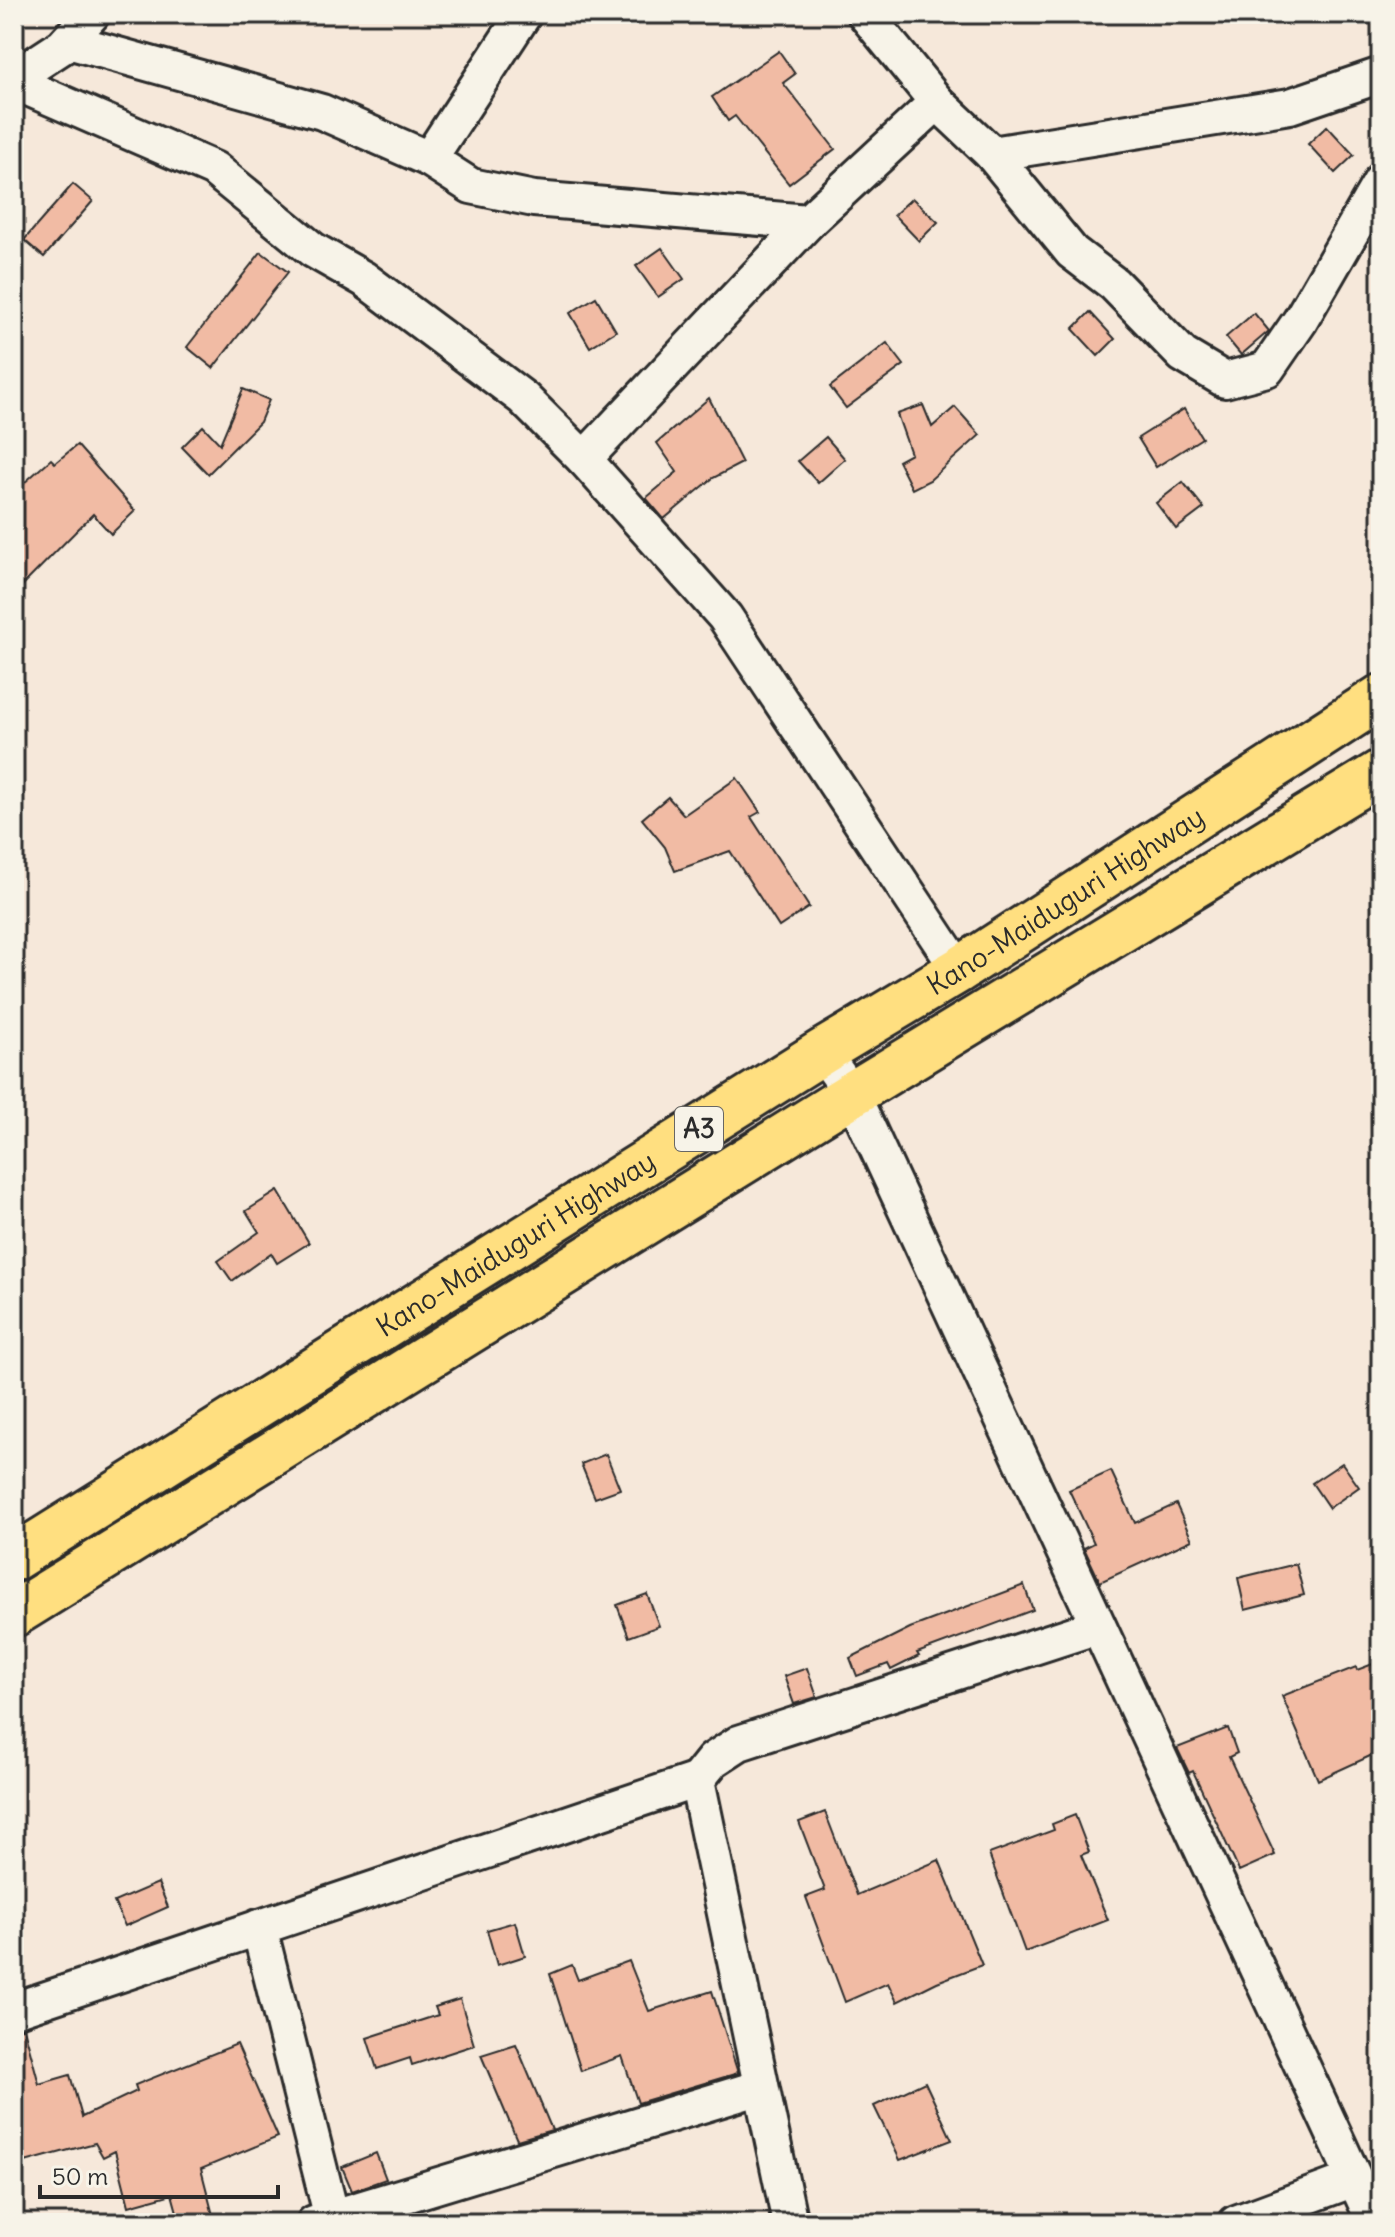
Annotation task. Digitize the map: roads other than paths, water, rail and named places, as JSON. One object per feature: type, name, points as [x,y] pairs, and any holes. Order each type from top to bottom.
[{"type":"highway","name":"Kano-Maiduguri Highway","points":[[14,1558],[822,1052],[959,970],[1381,697]]},
{"type":"highway","name":"Kano-Maiduguri Highway","points":[[14,1614],[852,1094],[1381,772]]},
{"type":"street","points":[[14,80],[68,41],[92,14]]},
{"type":"street","points":[[429,159],[524,14]]},
{"type":"street","points":[[865,14],[937,102],[992,154],[1072,252],[1114,284],[1183,355],[1225,380],[1267,369],[1300,321],[1381,181]]},
{"type":"street","points":[[68,41],[322,112],[429,159],[471,186],[534,199],[808,222]]},
{"type":"street","points":[[992,154],[1290,106],[1381,75]]},
{"type":"street","points":[[14,80],[214,169],[313,250],[364,279],[523,398],[584,459],[725,617],[959,970]]},
{"type":"street","points":[[584,459],[808,222],[937,102]]},
{"type":"street","points":[[822,1052],[852,1094],[1375,2223]]},
{"type":"street","points":[[14,2010],[697,1780],[713,1760],[739,1743],[1098,1626]]},
{"type":"street","points":[[697,1780],[790,2223]]},
{"type":"street","points":[[259,1927],[323,2220],[761,2087]]},
{"type":"street","points":[[1236,2223],[1354,2179]]}]
